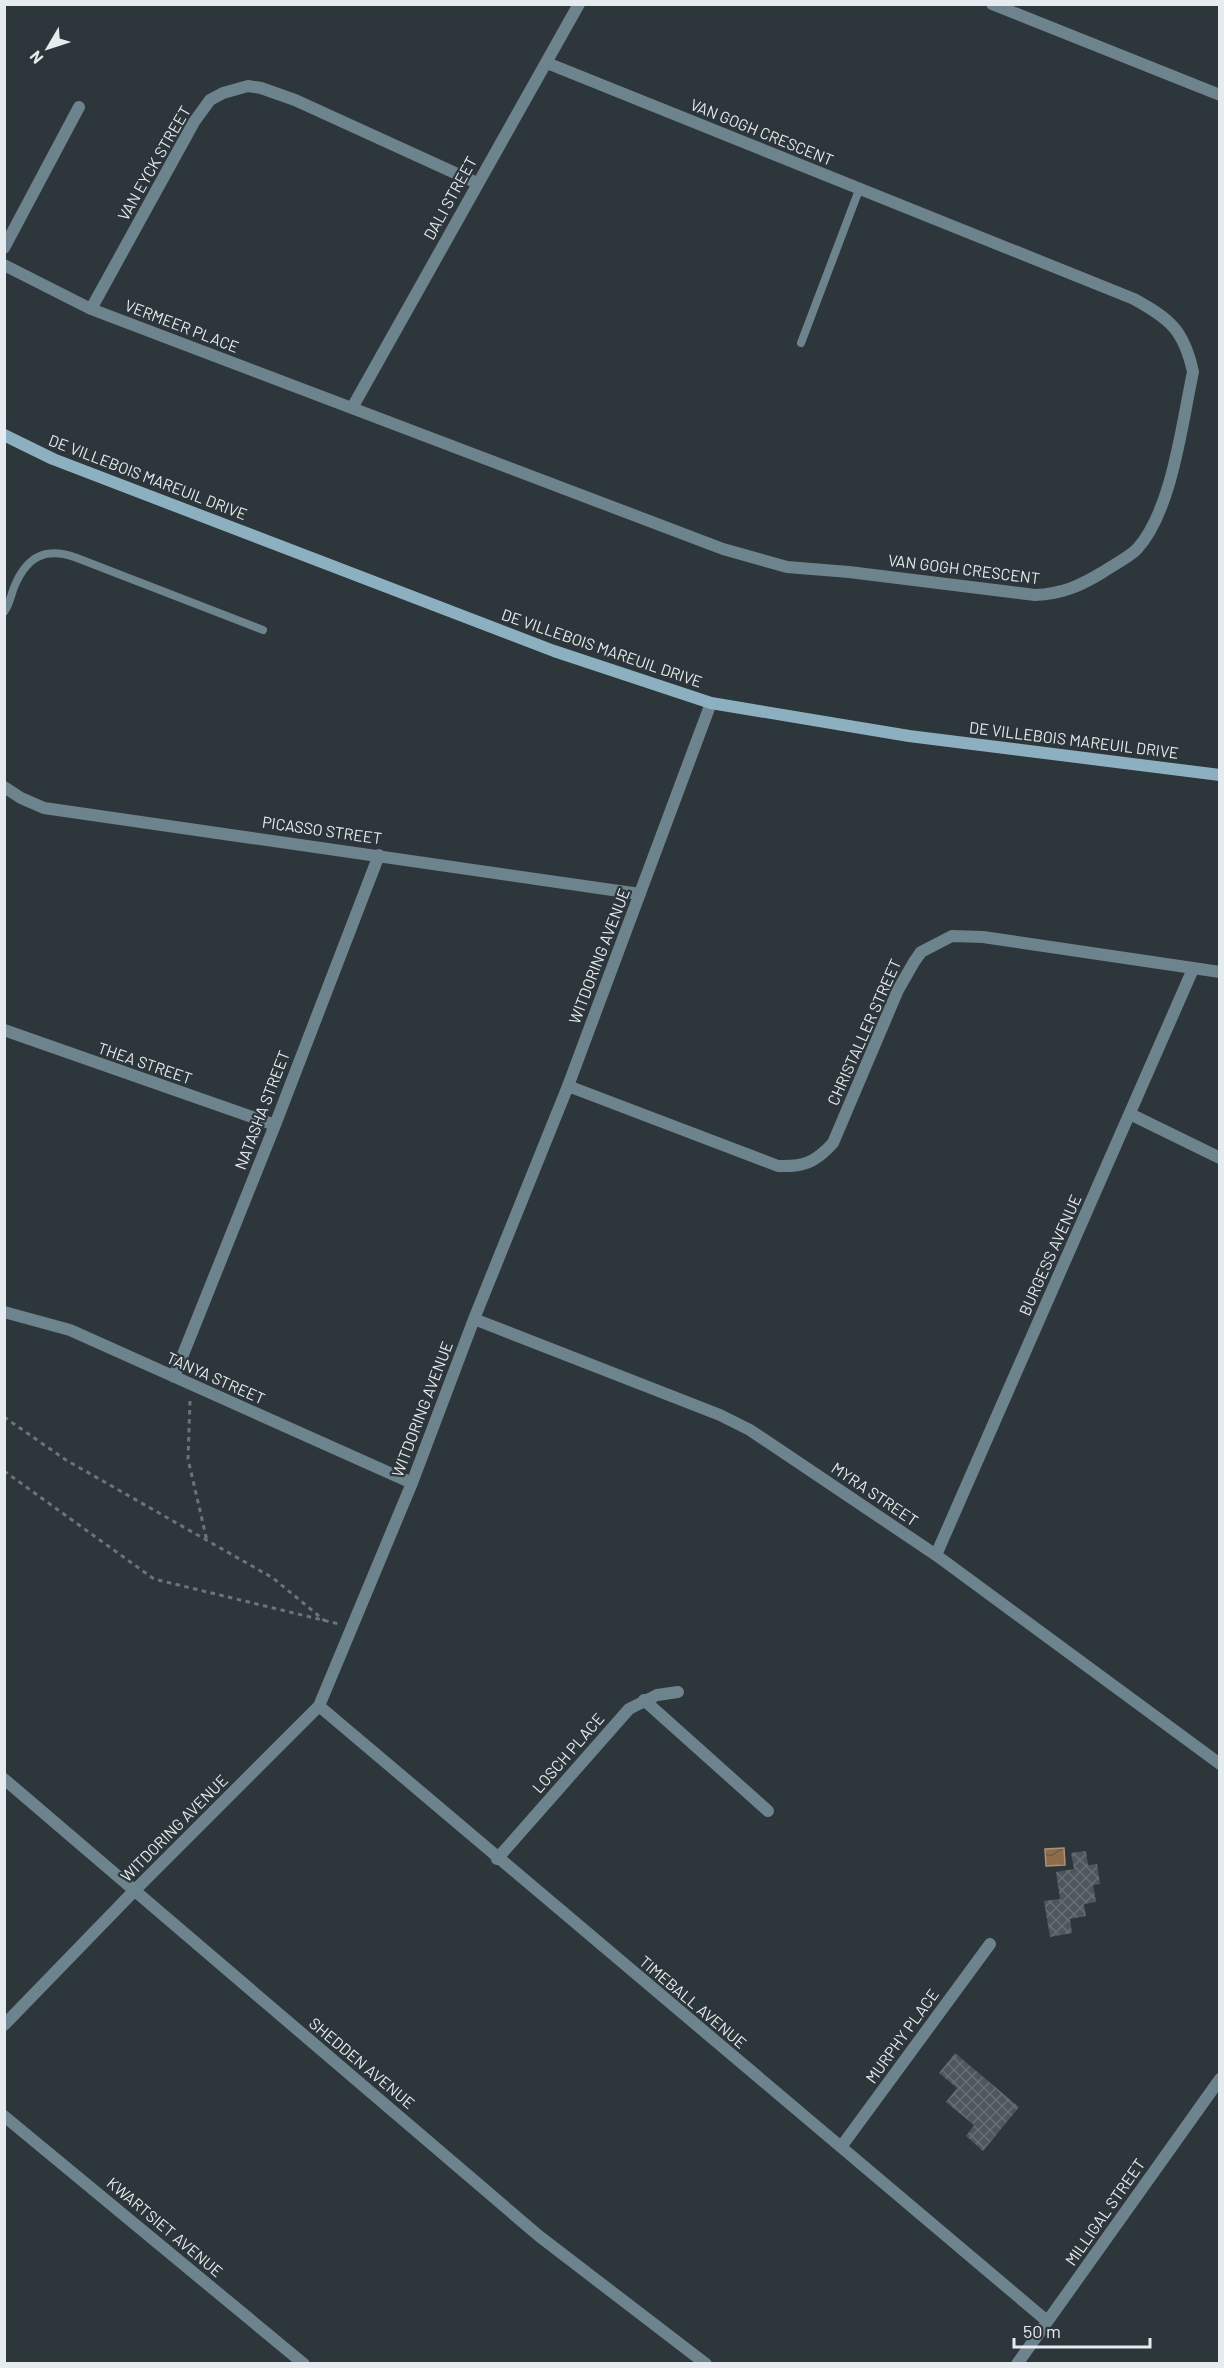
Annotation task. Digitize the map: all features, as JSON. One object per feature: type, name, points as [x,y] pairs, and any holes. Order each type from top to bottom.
[{"type":"main road","name":"DE VILLEBOIS MAREUIL DRIVE","points":[[4,435],[53,459],[531,643],[711,703],[909,736],[1220,776]]},
{"type":"street","name":"DALI STREET","points":[[352,408],[579,4]]},
{"type":"street","points":[[992,4],[1220,95]]},
{"type":"street","name":"VAN GOGH CRESCENT","points":[[352,408],[723,549],[787,567],[849,572],[1035,595],[1053,595],[1071,590],[1086,582],[1136,550],[1153,527],[1167,489],[1193,372],[1189,355],[1177,330],[1162,314],[1134,299],[547,63]]},
{"type":"street","name":"VAN EYCK STREET","points":[[91,309],[194,122],[210,100],[236,88],[248,86],[261,88],[295,100],[477,183]]},
{"type":"street","points":[[4,248],[79,107]]},
{"type":"street","name":"VERMEER PLACE","points":[[4,265],[91,309],[352,408]]},
{"type":"street","name":"WITDORING AVENUE","points":[[4,2025],[319,1706],[412,1484],[474,1319],[568,1086],[711,703]]},
{"type":"street","name":"PICASSO STREET","points":[[4,787],[21,798],[44,808],[640,894]]},
{"type":"street","name":"NATASHA STREET","points":[[174,1377],[275,1125],[379,855]]},
{"type":"street","name":"CHRISTALLER STREET","points":[[568,1086],[778,1166],[797,1167],[822,1155],[832,1143],[898,990],[921,952],[941,941],[952,936],[983,937],[1220,972]]},
{"type":"street","name":"BURGESS AVENUE","points":[[936,1555],[1193,969]]},
{"type":"street","name":"THEA STREET","points":[[4,1030],[275,1125]]},
{"type":"street","points":[[1130,1114],[1220,1158]]},
{"type":"street","name":"TANYA STREET","points":[[4,1312],[70,1330],[412,1484]]},
{"type":"street","name":"MYRA STREET","points":[[474,1319],[711,1411],[740,1425],[936,1555],[1220,1764]]},
{"type":"street","name":"LOSCH PLACE","points":[[497,1858],[629,1709],[657,1695],[678,1692]]},
{"type":"street","points":[[644,1700],[768,1811]]},
{"type":"street","name":"TIMEBALL AVENUE","points":[[319,1706],[1047,2321]]},
{"type":"street","name":"SHEDDEN AVENUE","points":[[4,1779],[538,2236],[706,2364]]},
{"type":"street","name":"MURPHY PLACE","points":[[841,2147],[990,1944]]},
{"type":"street","name":"MILLIGAL STREET","points":[[1017,2364],[1220,2079]]},
{"type":"street","name":"KWARTSIET AVENUE","points":[[4,2116],[304,2364]]},
{"type":"lane","points":[[801,343],[859,190]]},
{"type":"lane","points":[[4,612],[23,568],[43,554],[56,553],[77,558],[263,630]]},
{"type":"path","points":[[195,1388],[189,1404],[188,1460],[207,1540]]},
{"type":"path","points":[[4,1417],[66,1460],[273,1578],[327,1623]]},
{"type":"path","points":[[4,1471],[154,1579],[327,1623],[353,1626]]},
{"type":"water","points":[[1064,1848],[1065,1865],[1046,1866],[1045,1849]]},
{"type":"building","points":[[1086,1851],[1088,1865],[1097,1864],[1100,1884],[1093,1885],[1096,1902],[1084,1904],[1086,1916],[1070,1919],[1072,1933],[1050,1937],[1044,1901],[1060,1899],[1056,1872],[1074,1869],[1071,1853]]},
{"type":"building","points":[[955,2053],[1019,2107],[983,2151],[966,2136],[974,2125],[946,2102],[957,2088],[939,2073]]}]
